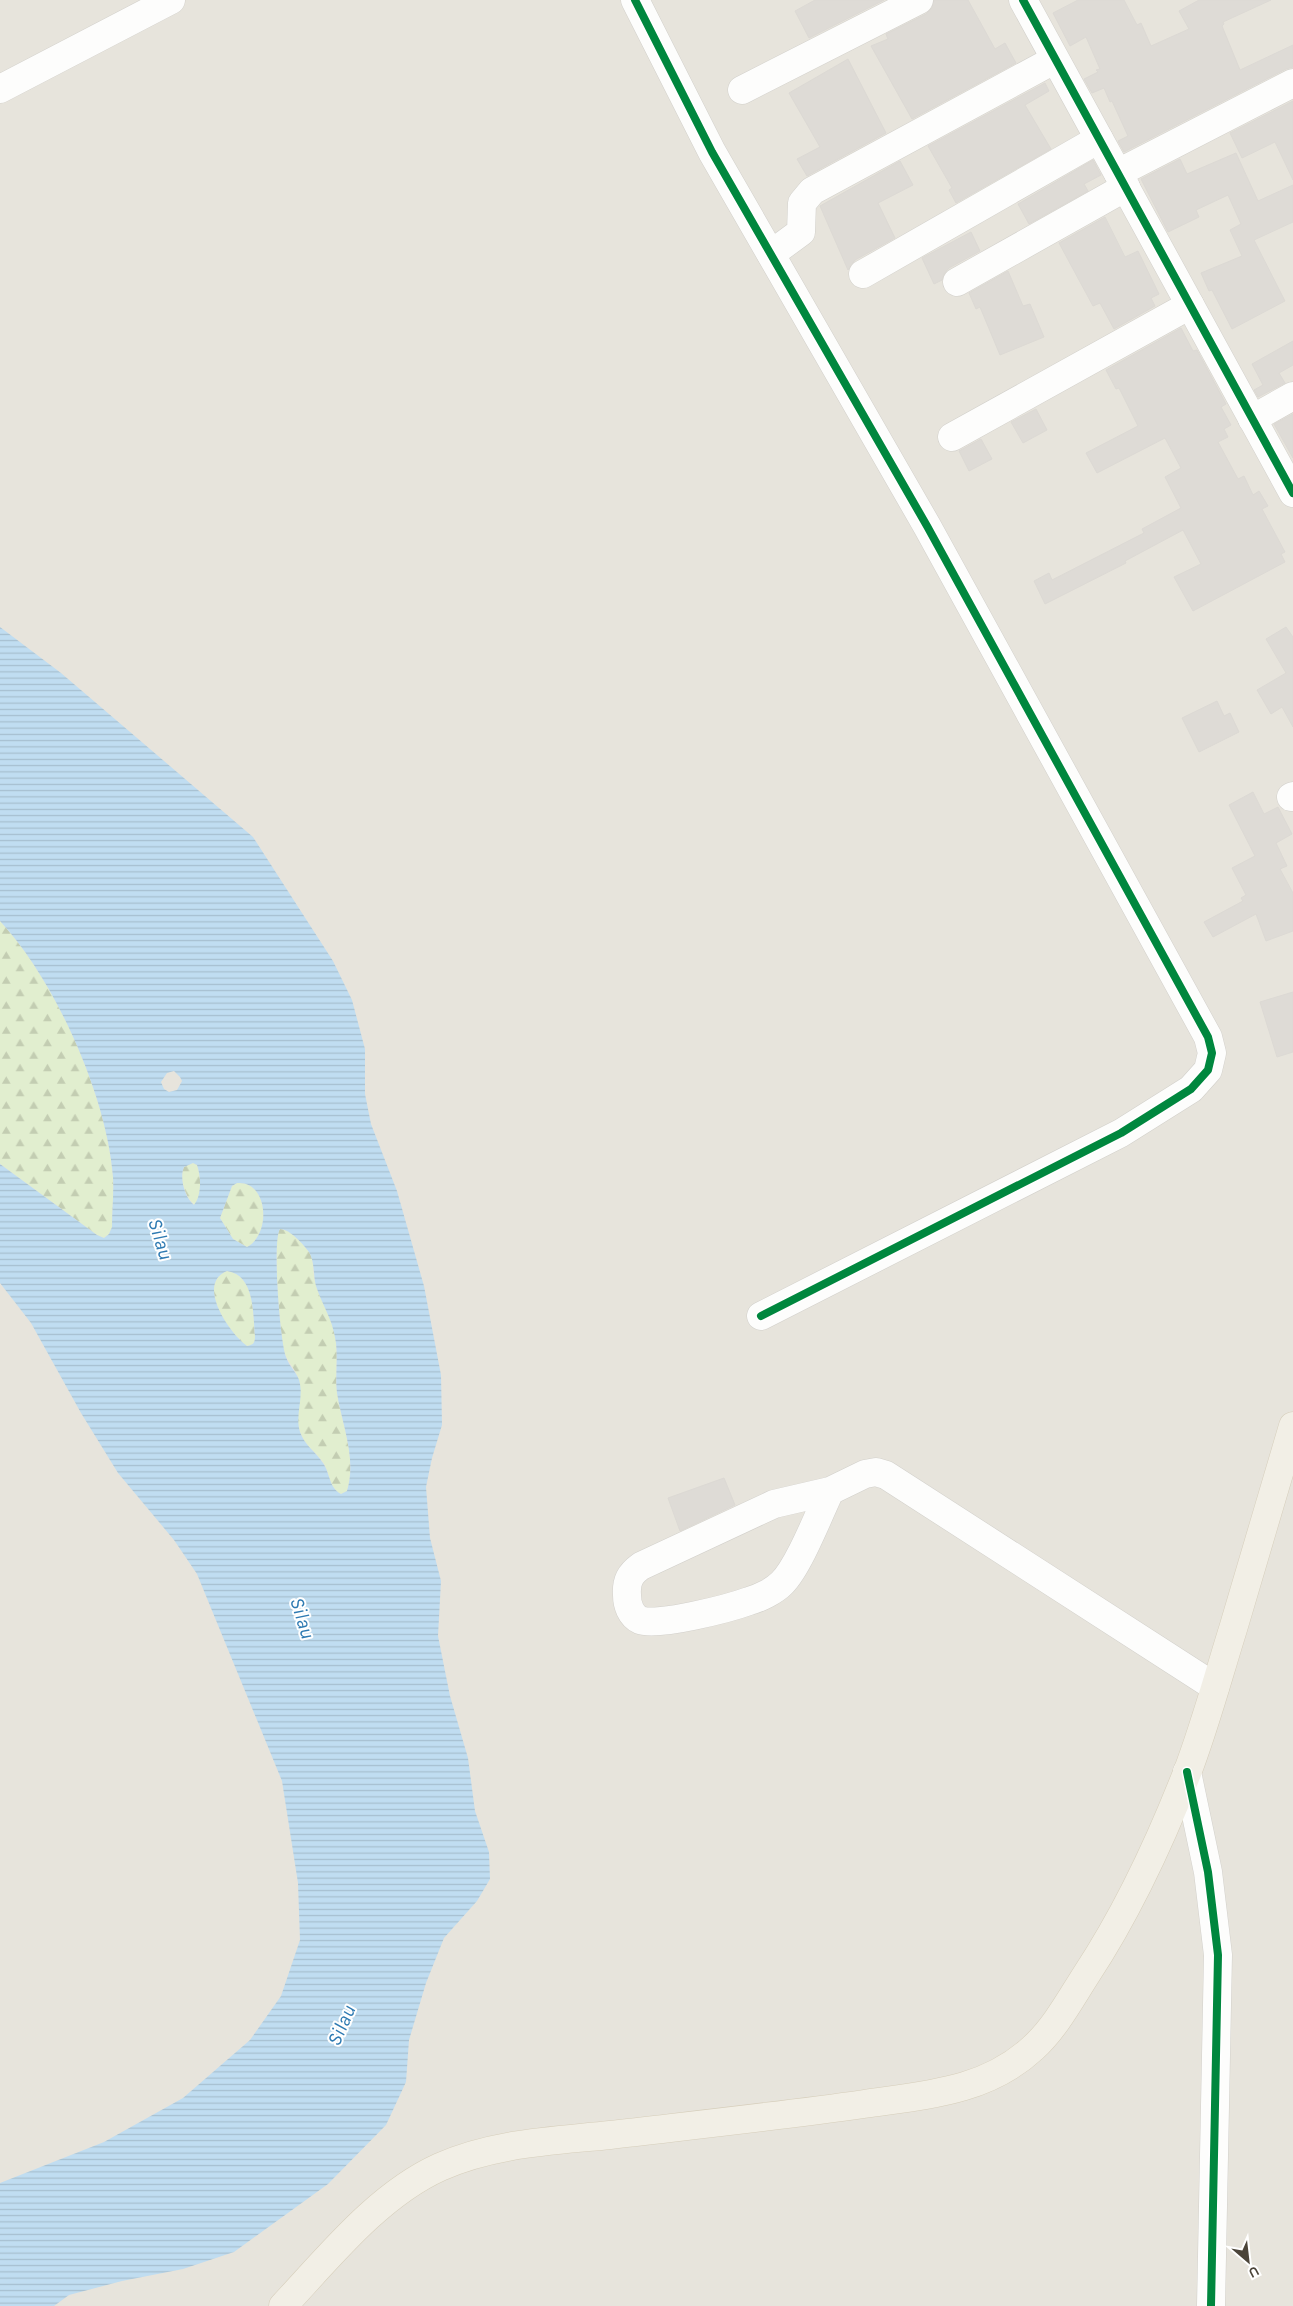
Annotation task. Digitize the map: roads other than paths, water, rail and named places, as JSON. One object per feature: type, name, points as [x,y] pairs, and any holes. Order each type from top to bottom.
[{"type":"main road","points":[[283,2306],[344,2241],[386,2201],[413,2181],[440,2167],[475,2153],[519,2145],[778,2116],[932,2094],[977,2084],[1009,2068],[1035,2047],[1056,2020],[1105,1947],[1144,1871],[1187,1772],[1215,1688],[1293,1426]]},
{"type":"street","points":[[0,89],[172,0]]},
{"type":"street","points":[[635,0],[712,152],[927,526],[1208,1036],[1212,1053],[1208,1070],[1191,1089],[1121,1133],[761,1316]]},
{"type":"street","points":[[742,90],[919,0]]},
{"type":"street","points":[[1023,0],[1054,60],[1122,180],[1293,493]]},
{"type":"street","points":[[771,254],[801,232],[802,203],[812,191],[1054,60]]},
{"type":"street","points":[[957,282],[1122,180],[1293,83]]},
{"type":"street","points":[[864,274],[1099,139]]},
{"type":"street","points":[[952,437],[1190,305]]},
{"type":"street","points":[[1252,419],[1293,396]]},
{"type":"street","points":[[830,1491],[793,1569],[782,1582],[769,1592],[750,1601],[661,1622],[640,1620],[632,1614],[627,1603],[626,1585],[631,1574],[641,1566],[774,1504],[830,1491],[865,1474],[876,1472],[886,1475],[1215,1688]]},
{"type":"street","points":[[1187,1772],[1208,1872],[1218,1956],[1211,2306]]},
{"type":"water","name":"Silau","points":[[0,627],[61,673],[253,837],[333,961],[352,1000],[365,1049],[365,1094],[371,1124],[397,1191],[424,1286],[441,1375],[442,1425],[426,1487],[430,1538],[441,1581],[438,1636],[450,1696],[468,1758],[475,1811],[489,1852],[490,1879],[477,1901],[444,1938],[426,1983],[409,2040],[406,2082],[386,2125],[328,2184],[234,2252],[183,2269],[122,2281],[69,2295],[54,2306],[0,2306],[0,2183],[104,2142],[183,2098],[250,2040],[281,1996],[300,1940],[298,1883],[282,1781],[197,1574],[174,1540],[118,1473],[81,1413],[31,1323],[0,1283],[0,1164],[97,1235],[104,1238],[109,1234],[112,1227],[113,1177],[109,1145],[101,1111],[75,1041],[40,974],[0,921]],"holes":[[[174,1071],[180,1077],[182,1081],[177,1090],[169,1092],[164,1089],[161,1082],[167,1073]],[[193,1163],[197,1165],[200,1191],[194,1205],[188,1198],[184,1188],[182,1177],[184,1167]],[[237,1183],[247,1184],[255,1190],[263,1209],[260,1231],[255,1240],[247,1247],[233,1239],[220,1218],[232,1186]],[[280,1229],[292,1234],[309,1252],[316,1286],[333,1327],[337,1349],[337,1393],[350,1454],[350,1479],[347,1491],[341,1494],[334,1488],[323,1463],[300,1432],[298,1420],[301,1396],[300,1384],[298,1377],[287,1361],[281,1332],[277,1252]],[[227,1271],[236,1274],[243,1280],[248,1288],[253,1307],[255,1336],[253,1344],[247,1346],[232,1331],[219,1309],[214,1287],[218,1277]]]}]
